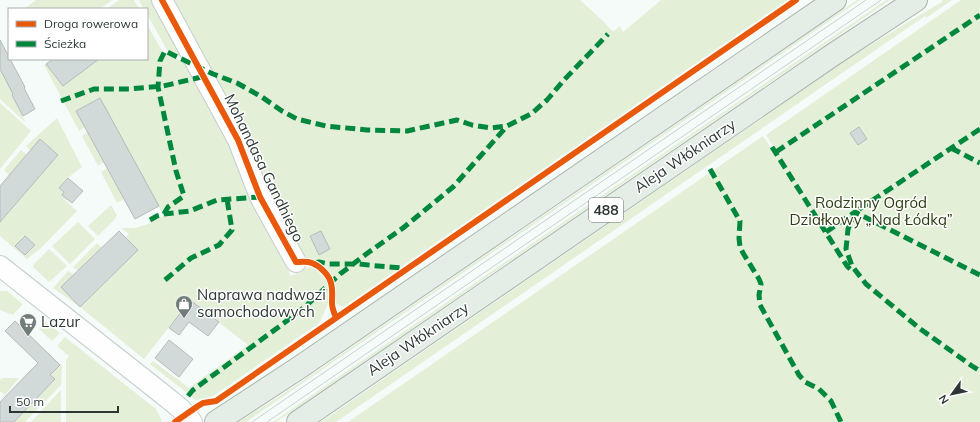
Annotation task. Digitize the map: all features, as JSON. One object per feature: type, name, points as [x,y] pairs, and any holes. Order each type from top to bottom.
[{"type":"main road","points":[[216,422],[307,363],[834,0]]},
{"type":"main road","name":"Aleja Włókniarzy","points":[[298,422],[834,54],[916,0]]},
{"type":"street","name":"Mohandasa Gandhiego","points":[[162,0],[238,140],[260,197],[296,262]]},
{"type":"street","points":[[1,269],[160,392],[181,409],[192,422]]},
{"type":"green space","points":[[36,0],[112,0],[101,8],[25,8]]},
{"type":"green space","points":[[119,0],[134,0],[138,8],[108,8]]},
{"type":"green space","points":[[139,0],[153,0],[185,59],[167,50],[148,16],[148,8],[143,8]]},
{"type":"green space","points":[[171,0],[580,0],[611,30],[614,31],[620,26],[623,32],[661,0],[787,0],[343,307],[334,302],[334,285],[330,275],[323,267],[307,258],[302,252]],"holes":[[[320,231],[330,249],[319,254],[310,236]]]},
{"type":"green space","points":[[857,0],[860,0],[246,422],[239,422],[292,388]]},
{"type":"green space","points":[[886,0],[890,0],[276,422],[273,422]]},
{"type":"green space","points":[[942,0],[952,0],[926,18],[925,16],[336,422],[321,422],[845,61],[942,2]]},
{"type":"green space","name":"Rodzinny Ogród Działkowy „Nad Łódką”","points":[[961,0],[980,0],[980,422],[348,422],[763,136],[771,148],[773,146],[766,135]]},
{"type":"green space","points":[[148,26],[162,51],[186,64],[223,129],[246,188],[291,276],[310,266],[313,267],[326,279],[329,298],[328,304],[319,323],[213,396],[196,400],[150,364],[153,361],[189,388],[248,345],[190,300],[144,359],[80,307],[138,250],[126,237],[129,234],[121,228],[135,228],[148,224],[163,216],[100,98],[76,111],[85,127],[79,131],[44,65],[46,64],[63,86],[98,60],[148,60]]},
{"type":"green space","points":[[0,69],[13,94],[12,95],[26,123],[0,99]]},
{"type":"green space","points":[[0,103],[31,131],[0,169]]},
{"type":"green space","points":[[57,118],[82,167],[69,177],[59,188],[64,192],[62,195],[67,199],[66,201],[77,211],[40,249],[27,259],[0,236],[0,222],[58,155],[40,139],[31,151],[26,146]],"holes":[[[24,236],[35,245],[25,255],[15,246]]]},
{"type":"green space","points":[[88,132],[104,162],[98,166],[82,136]]},
{"type":"green space","points":[[21,150],[27,155],[9,175],[4,170]]},
{"type":"green space","points":[[107,168],[124,199],[117,203],[101,172]]},
{"type":"green space","points":[[111,205],[117,215],[98,236],[88,226]]},
{"type":"green space","points":[[78,222],[95,239],[70,264],[52,246]]},
{"type":"green space","points":[[97,243],[102,248],[78,271],[73,267]]},
{"type":"green space","points":[[49,249],[67,266],[49,282],[33,267],[34,264]]},
{"type":"green space","points":[[68,271],[74,275],[61,287],[80,307],[53,288]]},
{"type":"green space","points":[[0,291],[7,291],[23,304],[13,315],[0,310]]},
{"type":"green space","points":[[45,321],[60,333],[52,341],[39,329]]},
{"type":"green space","points":[[65,337],[156,409],[162,421],[66,422],[66,360],[69,356],[57,346]]},
{"type":"green space","points":[[62,363],[61,385],[25,422],[14,422],[55,379],[50,375]]},
{"type":"green space","points":[[2,378],[19,378],[5,395],[0,391],[0,380]]},
{"type":"green space","points":[[61,390],[61,422],[31,422],[57,394]]},
{"type":"building","points":[[0,40],[8,55],[8,60],[11,60],[35,109],[23,116],[0,69]]},
{"type":"building","points":[[52,60],[98,60],[63,86],[46,64]]},
{"type":"building","points":[[100,98],[159,206],[135,219],[76,111]]},
{"type":"building","points":[[859,127],[867,139],[858,145],[850,133]]},
{"type":"building","points":[[40,139],[58,155],[0,222],[0,186]]},
{"type":"building","points":[[68,178],[83,191],[72,203],[62,195],[64,192],[59,188]]},
{"type":"building","points":[[119,231],[138,250],[80,307],[61,287]]},
{"type":"building","points":[[321,231],[330,249],[319,255],[310,236]]},
{"type":"building","points":[[25,236],[35,245],[25,255],[15,246]]},
{"type":"building","points":[[190,300],[219,322],[208,336],[189,322],[179,335],[169,328]]},
{"type":"building","points":[[15,321],[60,365],[50,375],[55,379],[14,422],[0,422],[0,402],[38,363],[5,331]]},
{"type":"building","points":[[169,340],[193,359],[179,377],[155,358]]},
{"type":"tram line","points":[[252,422],[866,0]]},
{"type":"tram line","points":[[267,422],[881,0]]},
{"type":"marked path","points":[[776,152],[980,15]]},
{"type":"marked path","points":[[188,396],[193,390],[307,305],[340,274],[403,228],[453,187],[507,126],[531,114],[547,100],[608,34]]},
{"type":"marked path","points":[[164,214],[168,207],[184,196],[176,171],[158,87],[160,61],[165,51],[213,74],[237,83],[297,119],[326,126],[367,130],[407,131],[457,120],[472,125],[491,128],[507,126]]},
{"type":"marked path","points":[[61,101],[94,89],[129,89],[163,86],[206,76]]},
{"type":"marked path","points":[[980,129],[855,212],[848,229],[846,249],[852,266],[866,284],[919,328],[980,371]]},
{"type":"marked path","points":[[772,147],[847,266],[851,270]]},
{"type":"marked path","points":[[951,148],[980,163]]},
{"type":"marked path","points":[[710,169],[740,221],[740,247],[761,284],[759,295],[760,305],[799,375],[805,382],[819,389],[831,401],[841,422]]},
{"type":"marked path","points":[[150,220],[164,214],[190,211],[217,200],[260,197]]},
{"type":"marked path","points":[[165,280],[191,258],[219,245],[232,230],[227,199]]},
{"type":"marked path","points":[[826,232],[855,212],[980,275]]},
{"type":"marked path","points":[[315,263],[359,264],[402,268]]},
{"type":"cycle path","points":[[162,0],[238,140],[260,197],[296,262],[308,262],[315,264],[324,271],[330,280],[332,286],[332,305],[336,318]]},
{"type":"cycle path","points":[[175,422],[203,403],[216,401],[796,0]]},
{"type":"place","name":"Naprawa nadwozi samochodowych","points":[[184,319]]},
{"type":"place","name":"Lazur","points":[[28,337]]}]
